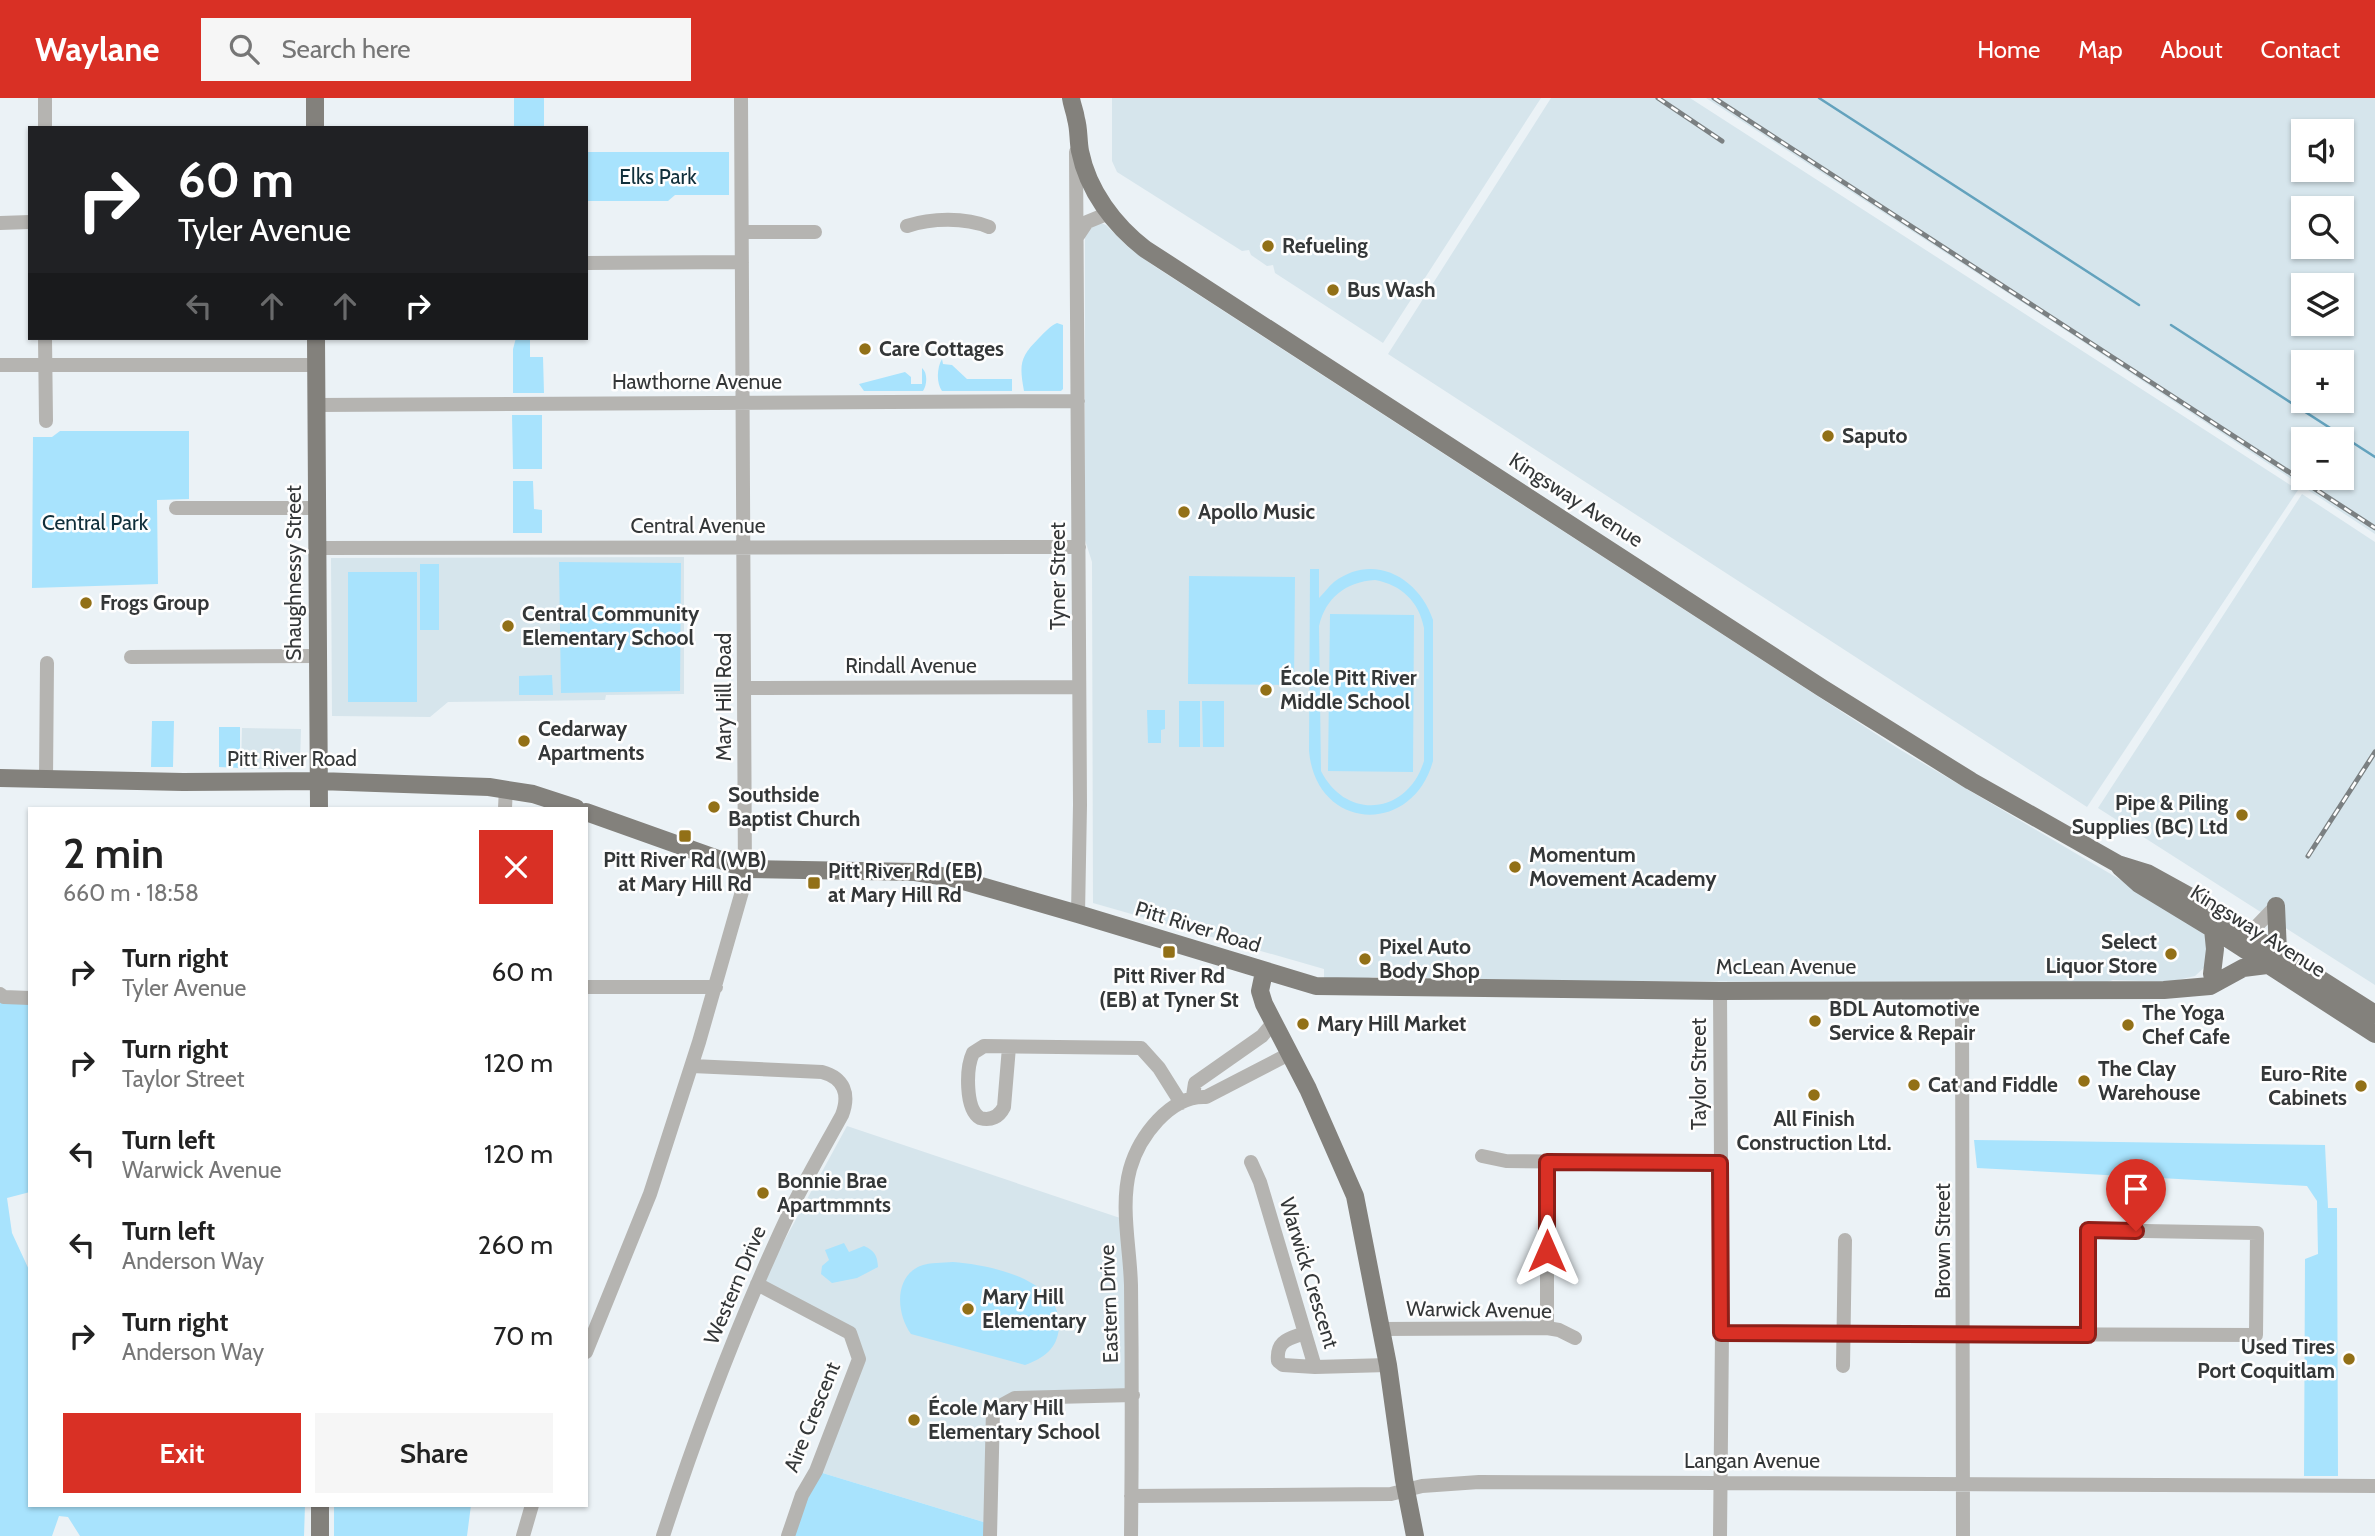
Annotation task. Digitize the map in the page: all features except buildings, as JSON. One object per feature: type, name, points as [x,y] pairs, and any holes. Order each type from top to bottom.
[{"type":"main road","points":[[315,98],[315,126]]},
{"type":"main road","name":"Kingsway Avenue","points":[[1076,104],[1080,151],[1093,187],[1109,213],[1146,249],[1822,688],[1971,781],[2118,864],[2147,873],[2273,958],[2375,1034]]},
{"type":"main road","name":"Shaughnessy Street","points":[[316,340],[319,807]]},
{"type":"main road","name":"Pitt River Road","points":[[1,779],[319,781],[506,788],[573,807]]},
{"type":"main road","name":"Pitt River Road","points":[[588,813],[747,869],[933,874],[1078,914],[1264,972],[1261,994],[1273,1023],[1308,1089],[1355,1196],[1388,1365],[1415,1536]]},
{"type":"main road","name":"Kingsway Avenue","points":[[2118,864],[2139,884],[2213,929],[2245,940]]},
{"type":"main road","points":[[2273,958],[2276,906]]},
{"type":"main road","points":[[2212,974],[2215,949],[2213,929]]},
{"type":"main road","points":[[2191,989],[2227,962],[2245,940]]},
{"type":"main road","name":"Kingsway Avenue","points":[[2273,958],[2375,1014]]},
{"type":"main road","name":"McLean Avenue","points":[[1264,972],[1304,984],[1338,988],[1720,991],[2191,989],[2210,986],[2243,968],[2273,958]]},
{"type":"main road","points":[[320,1507],[320,1536]]},
{"type":"street","points":[[45,98],[45,126]]},
{"type":"street","name":"Mary Hill Road","points":[[588,1347],[650,1194],[716,987],[742,897],[747,869],[741,98]]},
{"type":"street","name":"Tyner Street","points":[[1076,104],[1080,805],[1078,914]]},
{"type":"street","points":[[1076,239],[1087,222],[1109,213]]},
{"type":"street","points":[[907,226],[925,222],[957,221],[989,227]]},
{"type":"street","points":[[0,223],[28,222]]},
{"type":"street","points":[[742,232],[815,232]]},
{"type":"street","points":[[588,263],[743,262]]},
{"type":"street","points":[[45,340],[46,421]]},
{"type":"street","points":[[0,365],[316,365]]},
{"type":"street","name":"Hawthorne Avenue","points":[[316,405],[1078,401]]},
{"type":"street","points":[[176,508],[317,508]]},
{"type":"street","name":"Central Avenue","points":[[317,548],[1079,547]]},
{"type":"street","points":[[131,657],[317,656]]},
{"type":"street","points":[[46,779],[47,663]]},
{"type":"street","name":"Rindall Avenue","points":[[745,688],[1078,687]]},
{"type":"street","points":[[505,807],[506,788]]},
{"type":"street","points":[[2245,940],[2276,906]]},
{"type":"street","points":[[588,987],[716,987]]},
{"type":"street","name":"Brown Street","points":[[1962,989],[1965,1332],[1963,1536]]},
{"type":"street","name":"Taylor Street","points":[[1720,991],[1720,1536]]},
{"type":"street","points":[[0,994],[4,997],[28,998]]},
{"type":"street","name":"Eastern Drive","points":[[1131,1536],[1133,1395],[1126,1220],[1128,1176],[1143,1138],[1155,1124],[1187,1099],[1195,1083],[1262,1036],[1273,1023]]},
{"type":"street","points":[[1009,1047],[1004,1107],[993,1118],[980,1118],[973,1112],[969,1101],[970,1058],[976,1050],[984,1046],[1141,1048],[1187,1099]]},
{"type":"street","name":"Eastern Drive","points":[[1187,1099],[1206,1097],[1289,1054]]},
{"type":"street","name":"Western Drive","points":[[663,1536],[695,1437],[757,1284],[801,1189],[842,1115],[846,1101],[845,1090],[835,1077],[822,1072],[692,1066]]},
{"type":"street","points":[[1482,1156],[1506,1161],[1720,1163]]},
{"type":"street","name":"Warwick Crescent","points":[[1251,1162],[1260,1182],[1315,1367],[1388,1365]]},
{"type":"street","points":[[1546,1328],[1547,1162]]},
{"type":"street","points":[[1721,1333],[1965,1332],[2088,1335],[2256,1335],[2257,1233],[2088,1230],[2088,1335]]},
{"type":"street","points":[[1843,1366],[1845,1240]]},
{"type":"street","name":"Aire Crescent","points":[[757,1284],[850,1333],[859,1359],[816,1471],[802,1495],[788,1536]]},
{"type":"street","name":"Warwick Avenue","points":[[1381,1329],[1546,1328],[1559,1330],[1575,1338]]},
{"type":"street","points":[[1305,1334],[1282,1342],[1278,1347],[1278,1361],[1283,1365],[1315,1367]]},
{"type":"street","points":[[990,1536],[993,1410],[1015,1398],[1133,1395]]},
{"type":"street","name":"Langan Avenue","points":[[1131,1496],[1391,1494],[1422,1486],[1479,1482],[2375,1486]]},
{"type":"street","points":[[523,1536],[531,1507]]},
{"type":"shaded area","points":[[1112,98],[1541,98],[1383,343],[1275,273],[1273,265],[1267,266],[1251,255],[1249,250],[1242,251],[1117,172],[1112,161]]},
{"type":"shaded area","points":[[1551,98],[1690,98],[2291,485],[2291,490],[2298,490],[2087,807],[1388,354]]},
{"type":"shaded area","points":[[1706,98],[2375,98],[2375,534],[2308,490],[2354,490],[2354,427],[2291,427],[2291,479]]},
{"type":"shaded area","points":[[1098,222],[1106,225],[1128,247],[1154,266],[1899,749],[2192,922],[2207,937],[2207,965],[2195,976],[2169,982],[1443,981],[1437,978],[1372,977],[1359,981],[1324,978],[1324,969],[1093,903],[1092,562],[1085,540],[1085,235],[1086,230]]},
{"type":"shaded area","points":[[2302,494],[2375,542],[2375,985],[2098,808]]},
{"type":"shaded area","name":"Central Community Elementary School","points":[[684,557],[684,694],[606,695],[605,700],[448,702],[430,717],[332,716],[331,558]]},
{"type":"shaded area","points":[[242,728],[301,729],[300,763],[290,769],[241,769]]},
{"type":"shaded area","name":"Mary Hill Elementary","points":[[847,1126],[1126,1220],[1133,1395],[1015,1398],[993,1410],[990,1524],[816,1471],[859,1359],[850,1333],[760,1285]]},
{"type":"green space","points":[[514,98],[544,98],[544,126],[514,126]]},
{"type":"green space","name":"Elks Park","points":[[588,152],[729,152],[729,195],[675,195],[668,201],[588,201]]},
{"type":"green space","points":[[1057,323],[1063,325],[1063,389],[1024,391],[1022,362],[1033,345]]},
{"type":"green space","points":[[515,340],[530,340],[530,357],[543,357],[544,393],[513,393]]},
{"type":"green space","points":[[942,359],[943,364],[952,365],[967,379],[1012,379],[1012,391],[942,391],[938,375]]},
{"type":"green space","points":[[922,368],[926,379],[923,391],[864,391],[859,384],[905,372],[911,377],[911,384],[922,384]]},
{"type":"green space","points":[[512,415],[542,415],[542,469],[513,469]]},
{"type":"green space","name":"Central Park","points":[[60,431],[189,431],[189,499],[157,500],[158,584],[32,588],[33,437],[52,437]]},
{"type":"green space","points":[[513,481],[533,481],[534,509],[542,510],[542,533],[513,533]]},
{"type":"green space","points":[[559,562],[681,563],[680,691],[561,693]]},
{"type":"green space","points":[[420,564],[439,564],[439,630],[420,630]]},
{"type":"green space","points":[[1310,569],[1319,569],[1319,598],[1334,582],[1349,573],[1364,569],[1393,574],[1417,592],[1433,620],[1433,761],[1422,786],[1406,803],[1386,812],[1366,814],[1346,809],[1328,797],[1315,778],[1309,751]],"holes":[[[1365,581],[1385,582],[1408,596],[1418,610],[1424,628],[1424,761],[1416,779],[1405,792],[1391,801],[1376,805],[1361,804],[1346,798],[1332,787],[1321,771],[1319,626],[1332,599],[1346,588]]]},
{"type":"green space","points":[[348,572],[417,572],[417,702],[348,702]]},
{"type":"green space","points":[[1189,576],[1295,577],[1294,685],[1188,684]]},
{"type":"green space","points":[[1330,614],[1414,615],[1413,772],[1328,771]]},
{"type":"green space","points":[[552,675],[553,695],[519,695],[519,676]]},
{"type":"green space","points":[[1179,701],[1200,701],[1200,747],[1179,747]]},
{"type":"green space","points":[[1202,701],[1224,701],[1224,747],[1203,747]]},
{"type":"green space","points":[[1147,710],[1165,710],[1165,729],[1161,730],[1161,743],[1148,743]]},
{"type":"green space","points":[[152,721],[174,721],[173,767],[151,767]]},
{"type":"green space","points":[[219,727],[240,727],[240,768],[219,767]]},
{"type":"green space","points":[[0,1002],[28,1002],[28,1193],[7,1198],[12,1233],[28,1268],[28,1507],[305,1507],[304,1536],[80,1536],[68,1517],[59,1516],[52,1536],[0,1536]]},
{"type":"green space","points":[[1974,1140],[2325,1145],[2328,1208],[2337,1208],[2338,1476],[2304,1476],[2305,1259],[2318,1254],[2317,1201],[2307,1186],[1977,1168]]},
{"type":"green space","points":[[844,1243],[849,1252],[864,1246],[871,1250],[876,1256],[878,1267],[857,1278],[832,1283],[821,1274],[822,1266],[829,1260],[825,1250]]},
{"type":"green space","points":[[953,1262],[1004,1271],[1037,1286],[1049,1297],[1057,1311],[1059,1328],[1056,1342],[1048,1352],[1025,1365],[911,1334],[901,1307],[900,1297],[905,1279],[920,1266]]},
{"type":"green space","points":[[816,1471],[990,1524],[990,1536],[792,1536]]},
{"type":"green space","points":[[334,1507],[471,1507],[467,1536],[334,1536]]},
{"type":"waterway","points":[[1819,98],[2139,305]]},
{"type":"waterway","points":[[2171,325],[2375,457]]},
{"type":"railway","points":[[1658,98],[1722,141]]},
{"type":"railway","points":[[1714,98],[2375,528]]},
{"type":"railway","points":[[2308,856],[2375,752]]},
{"type":"place","name":"Refueling","points":[[1268,246]]},
{"type":"place","name":"Bus Wash","points":[[1333,290]]},
{"type":"place","name":"Care Cottages","points":[[865,349]]},
{"type":"place","name":"Saputo","points":[[1828,436]]},
{"type":"place","name":"Apollo Music","points":[[1184,512]]},
{"type":"place","name":"Frogs Group","points":[[86,603]]},
{"type":"place","name":"Central Community Elementary School","points":[[508,626]]},
{"type":"place","name":"École Pitt River Middle School","points":[[1266,690]]},
{"type":"place","name":"Cedarway Apartments","points":[[524,741]]},
{"type":"place","name":"Southside Baptist Church","points":[[714,807]]},
{"type":"place","name":"Pipe & Piling Supplies (BC) Ltd","points":[[2242,815]]},
{"type":"place","name":"Pitt River Rd (WB) at Mary Hill Rd","points":[[685,836]]},
{"type":"place","name":"Momentum Movement Academy","points":[[1515,867]]},
{"type":"place","name":"Pitt River Rd (EB) at Mary Hill Rd","points":[[814,883]]},
{"type":"place","name":"Pitt River Rd (EB) at Tyner St","points":[[1169,952]]},
{"type":"place","name":"Select Liquor Store","points":[[2171,954]]},
{"type":"place","name":"Pixel Auto Body Shop","points":[[1365,959]]},
{"type":"place","name":"BDL Automotive Service & Repair","points":[[1815,1021]]},
{"type":"place","name":"Mary Hill Market","points":[[1303,1024]]},
{"type":"place","name":"The Yoga Chef Cafe","points":[[2128,1025]]},
{"type":"place","name":"The Clay Warehouse","points":[[2084,1081]]},
{"type":"place","name":"Cat and Fiddle","points":[[1914,1085]]},
{"type":"place","name":"Euro-Rite Cabinets","points":[[2361,1086]]},
{"type":"place","name":"All Finish Construction Ltd.","points":[[1814,1095]]},
{"type":"place","name":"Bonnie Brae Apartmmnts","points":[[763,1193]]},
{"type":"place","name":"Mary Hill Elementary","points":[[968,1309]]},
{"type":"place","name":"Used Tires Port Coquitlam","points":[[2349,1359]]},
{"type":"place","name":"École Mary Hill Elementary School","points":[[914,1420]]},
{"type":"route","points":[[1547,1251],[1547,1162],[1720,1163],[1721,1333],[1965,1332],[2088,1335],[2088,1230],[2136,1231]]}]
